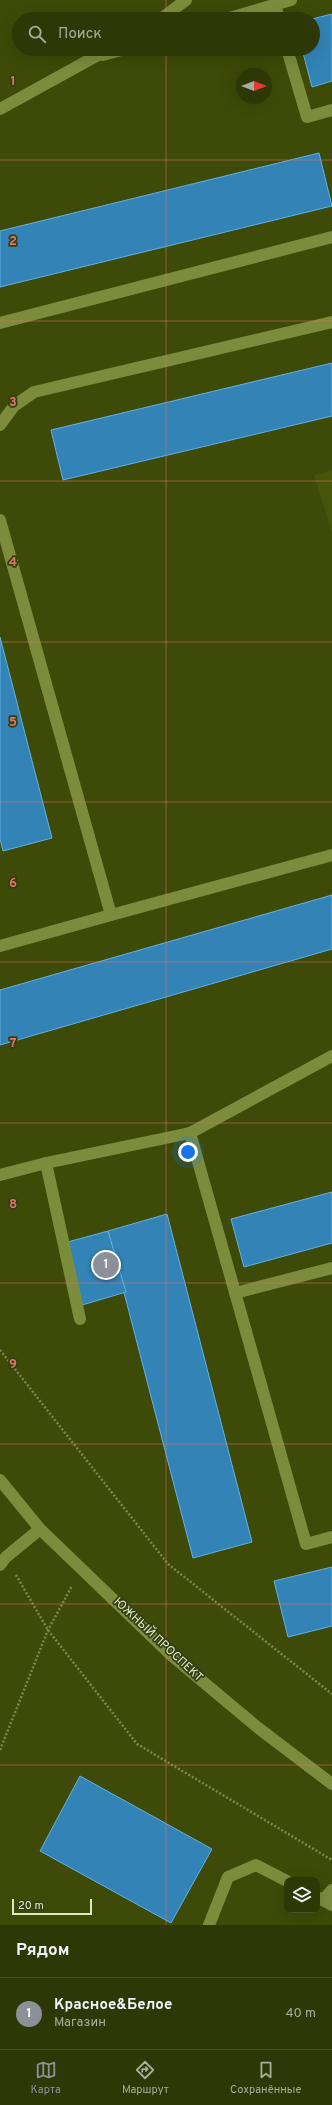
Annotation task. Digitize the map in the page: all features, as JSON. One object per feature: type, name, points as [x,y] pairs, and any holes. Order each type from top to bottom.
[{"type":"main road","points":[[170,12],[186,0]]},
{"type":"main road","points":[[250,12],[291,0]]},
{"type":"main road","points":[[275,5],[277,12]]},
{"type":"main road","points":[[0,109],[97,56]]},
{"type":"main road","points":[[93,58],[100,56]]},
{"type":"main road","points":[[289,56],[307,117],[332,110]]},
{"type":"main road","points":[[0,323],[332,236]]},
{"type":"main road","points":[[0,425],[14,406],[34,392],[332,322]]},
{"type":"main road","points":[[0,520],[110,915]]},
{"type":"main road","points":[[0,946],[332,855]]},
{"type":"main road","points":[[0,1175],[46,1163],[190,1132],[332,1056]]},
{"type":"main road","points":[[190,1132],[306,1544],[332,1537]]},
{"type":"main road","points":[[46,1163],[80,1320]]},
{"type":"main road","points":[[235,1293],[332,1268]]},
{"type":"main road","name":"ЮЖНЫЙ ПРОСПЕКТ","points":[[0,1480],[40,1529],[177,1659],[257,1727],[332,1784]]},
{"type":"main road","points":[[3,1561],[40,1529]]},
{"type":"main road","points":[[208,1925],[228,1877],[256,1865],[284,1879]]},
{"type":"main road","points":[[324,1901],[332,1890]]},
{"type":"path","points":[[0,1350],[168,1564],[332,1694]]},
{"type":"path","points":[[3,1561],[48,1630],[137,1744],[332,1860]]},
{"type":"path","points":[[0,1750],[48,1630],[81,1568]]},
{"type":"shaded area","points":[[332,470],[332,533],[314,475]]},
{"type":"building","points":[[332,14],[332,81],[312,87],[304,56],[320,56],[320,17]]},
{"type":"building","points":[[319,153],[332,206],[0,287],[0,231]]},
{"type":"building","points":[[332,363],[332,416],[63,480],[51,430]]},
{"type":"building","points":[[0,637],[52,838],[3,851],[0,839]]},
{"type":"building","points":[[332,895],[332,949],[0,1045],[0,990]]},
{"type":"building","points":[[332,1192],[332,1243],[244,1267],[231,1219]]},
{"type":"building","points":[[167,1214],[252,1542],[193,1558],[108,1231]]},
{"type":"building","points":[[108,1231],[126,1292],[82,1305],[64,1243]]},
{"type":"building","points":[[332,1567],[332,1626],[288,1637],[274,1581]]},
{"type":"building","points":[[80,1776],[212,1849],[171,1923],[40,1851]]},
{"type":"place","name":"Красное&Белое","points":[[106,1265]]}]
